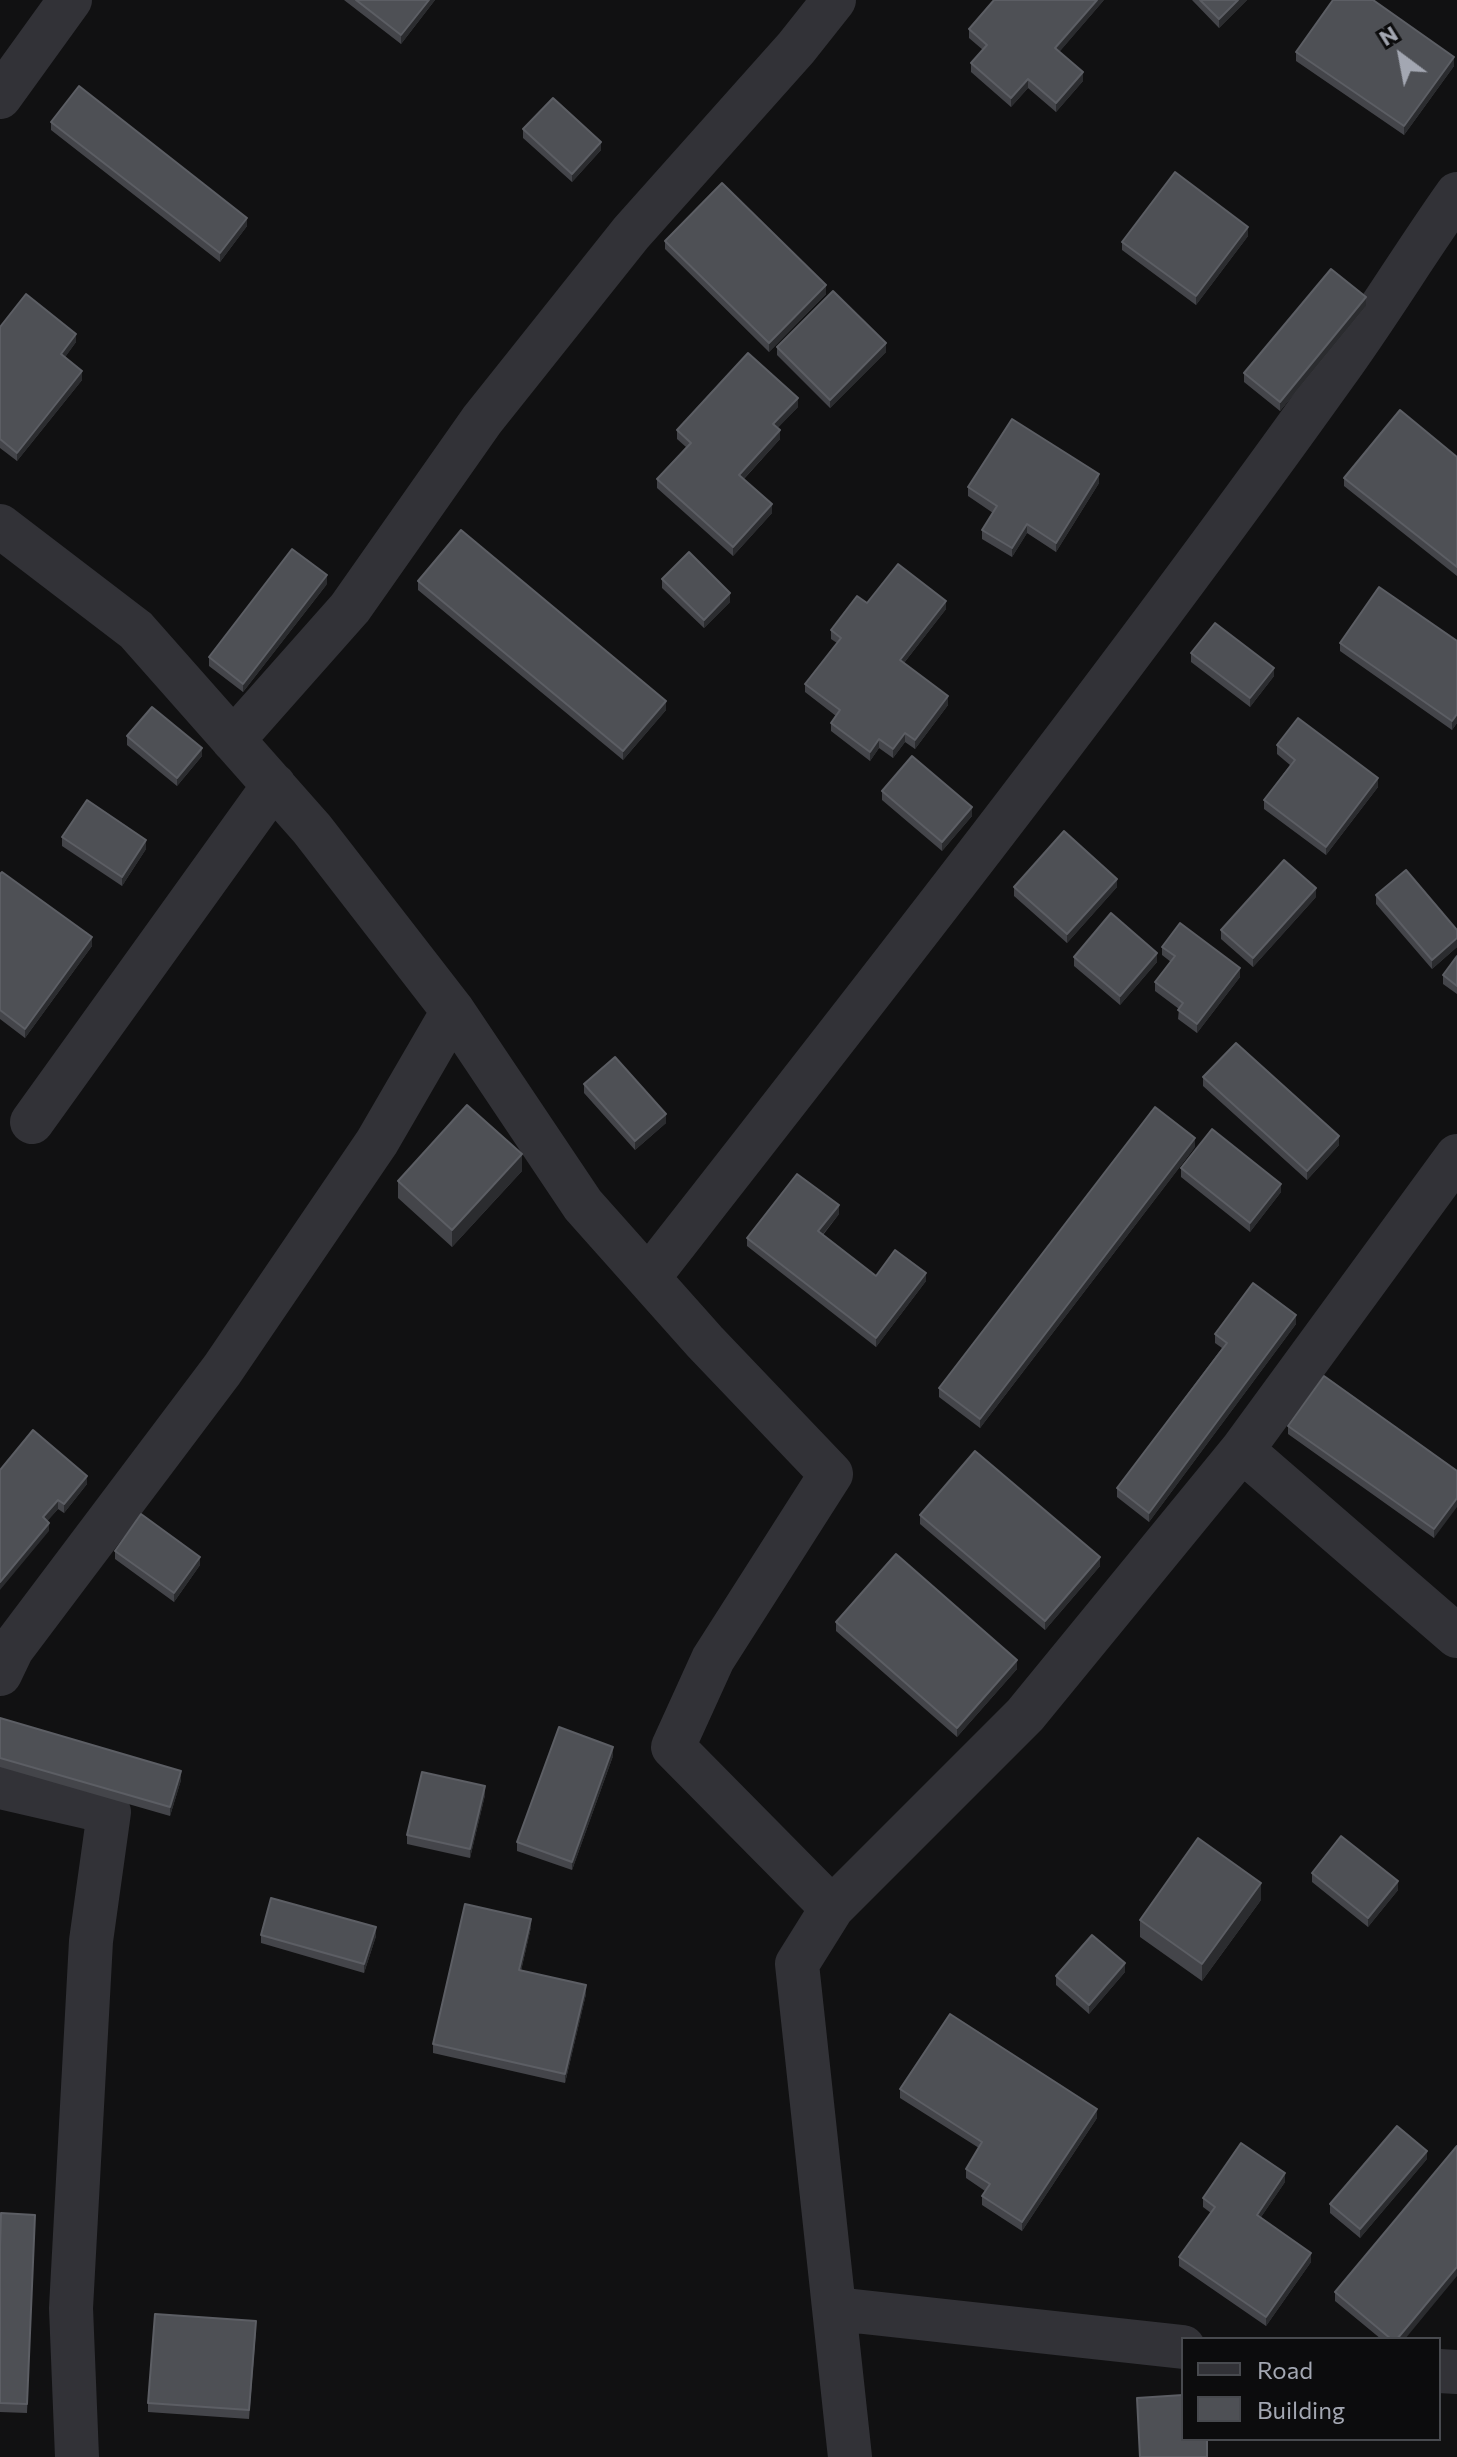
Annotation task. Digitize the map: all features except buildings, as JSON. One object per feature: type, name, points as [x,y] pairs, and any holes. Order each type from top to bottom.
[{"type":"street","points":[[0,97],[70,0]]},
{"type":"street","points":[[233,740],[350,608],[482,420],[631,233],[796,48],[834,0]]},
{"type":"street","points":[[648,1278],[947,895],[1197,561],[1337,372],[1457,194]]},
{"type":"street","points":[[0,526],[136,630],[274,785],[453,1011],[583,1205],[831,1474],[713,1659],[673,1747],[832,1908]]},
{"type":"street","points":[[32,1122],[274,785]]},
{"type":"street","points":[[0,1674],[12,1649],[222,1370],[377,1142],[453,1011]]},
{"type":"street","points":[[850,2457],[797,1964],[832,1908],[1025,1715],[1242,1450],[1457,1156]]},
{"type":"street","points":[[1242,1450],[1457,1636]]},
{"type":"street","points":[[0,1787],[109,1812],[91,1941],[71,2308],[77,2457]]},
{"type":"street","points":[[836,2309],[1181,2347]]}]
